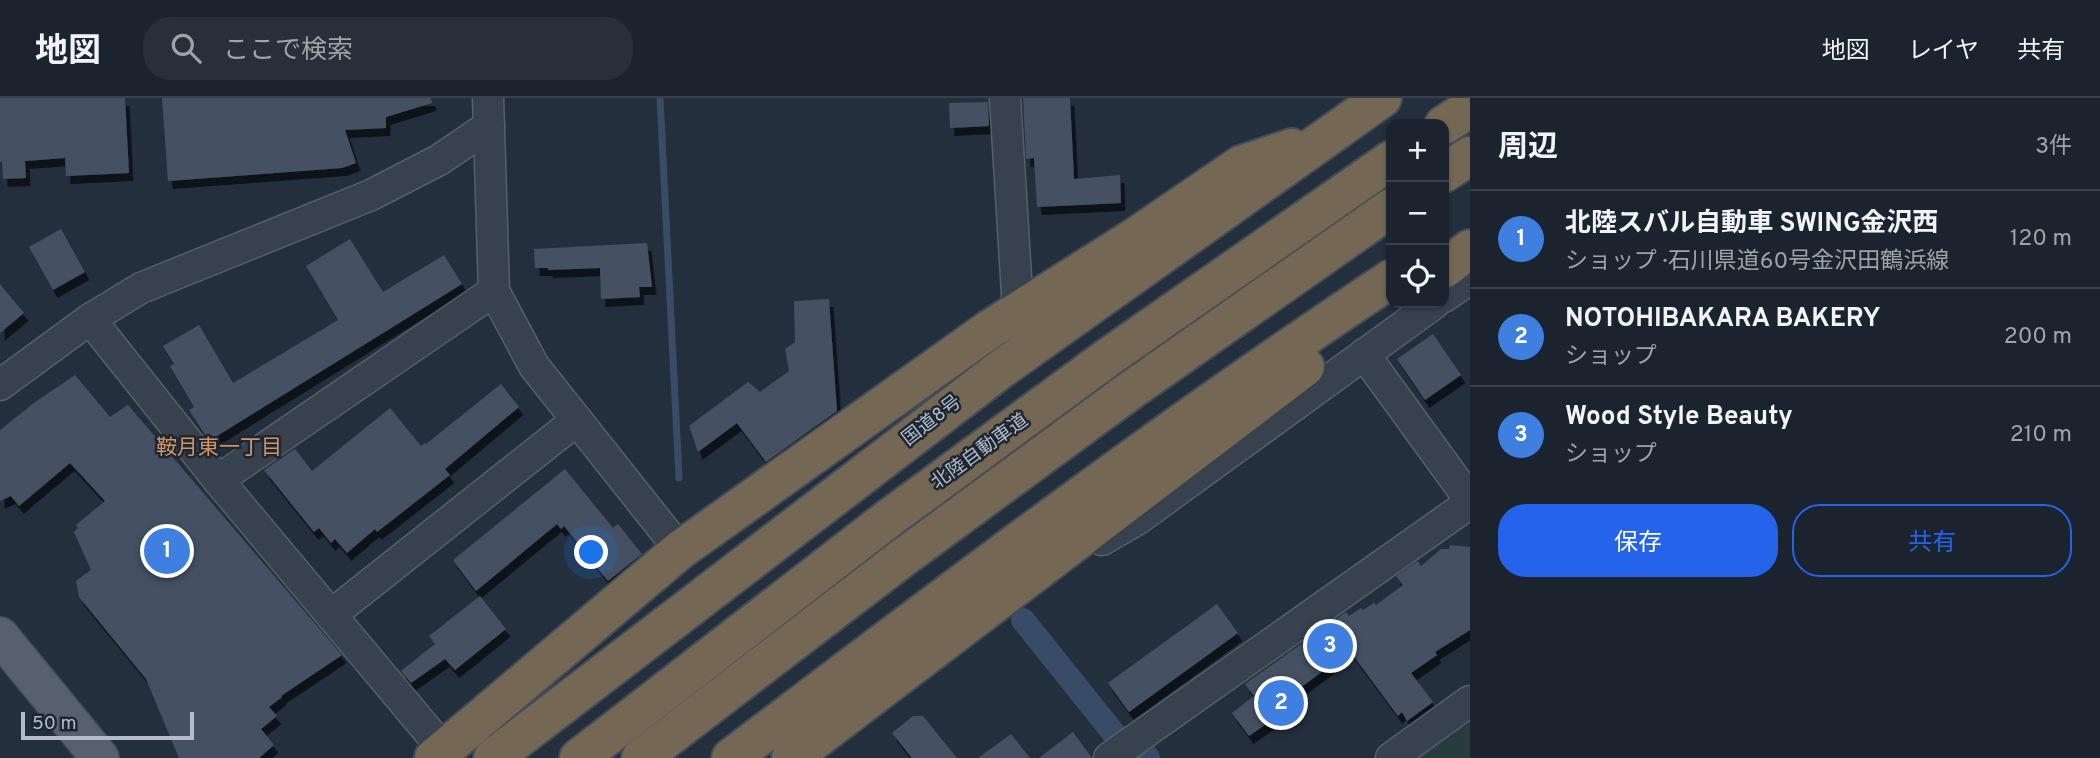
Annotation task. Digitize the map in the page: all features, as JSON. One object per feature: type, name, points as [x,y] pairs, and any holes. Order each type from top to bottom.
[{"type":"highway","name":"国道8号","points":[[493,758],[1001,369],[1382,98]]},
{"type":"highway","points":[[1449,122],[1470,108]]},
{"type":"highway","points":[[439,754],[680,550],[1018,310],[1134,238],[1241,164],[1327,136]]},
{"type":"highway","points":[[1449,170],[1470,156]]},
{"type":"highway","name":"北陸自動車道","points":[[579,758],[888,519],[1121,348],[1386,163]]},
{"type":"highway","name":"北陸自動車道","points":[[641,758],[901,559],[1120,398],[1386,212]]},
{"type":"highway","points":[[1449,241],[1470,227]]},
{"type":"highway","points":[[1449,265],[1470,249]]},
{"type":"highway","points":[[731,758],[940,599],[1167,433],[1386,282]]},
{"type":"highway","points":[[791,758],[1302,369],[1389,308]]},
{"type":"main road","points":[[0,636],[100,758]]},
{"type":"street","points":[[1005,98],[1018,310]]},
{"type":"street","points":[[488,112],[494,291],[534,366],[680,550]]},
{"type":"street","points":[[0,384],[90,319],[141,288],[371,195],[439,160],[488,112]]},
{"type":"street","points":[[1449,294],[1470,279]]},
{"type":"street","points":[[218,480],[494,291]]},
{"type":"street","points":[[1009,593],[1138,519],[1428,308]]},
{"type":"street","points":[[90,319],[218,480],[331,615],[439,754]]},
{"type":"street","points":[[1117,755],[1470,502],[1364,354]]},
{"type":"street","points":[[331,615],[577,420]]},
{"type":"street","points":[[1391,758],[1470,701]]},
{"type":"green space","points":[[1470,719],[1470,758],[1414,758]]},
{"type":"building","points":[[0,98],[125,98],[129,173],[66,176],[65,158],[25,161],[26,178],[3,179],[0,162]]},
{"type":"building","points":[[162,98],[431,98],[432,103],[386,117],[386,128],[345,130],[356,163],[342,168],[168,181]]},
{"type":"building","points":[[1023,98],[1070,98],[1074,179],[1120,175],[1121,203],[1037,207],[1034,158],[1026,159]]},
{"type":"building","points":[[988,102],[989,126],[950,128],[949,103]]},
{"type":"building","points":[[61,229],[85,272],[53,290],[29,247]]},
{"type":"building","points":[[350,239],[383,292],[444,255],[462,284],[209,441],[189,410],[194,407],[170,366],[174,364],[163,346],[199,325],[233,383],[338,320],[306,266]]},
{"type":"building","points":[[647,243],[652,287],[639,287],[640,297],[601,299],[600,268],[535,268],[534,249]]},
{"type":"building","points":[[0,284],[24,313],[0,333]]},
{"type":"building","points":[[829,299],[837,411],[766,462],[737,423],[698,452],[689,426],[748,382],[760,392],[789,371],[785,349],[795,342],[794,301]]},
{"type":"building","points":[[1433,334],[1461,375],[1425,400],[1397,359]]},
{"type":"building","points":[[75,375],[110,417],[128,405],[342,655],[269,707],[277,716],[261,729],[274,745],[259,758],[179,758],[146,679],[79,597],[76,581],[91,570],[74,532],[78,528],[76,525],[105,501],[70,463],[19,506],[11,496],[0,501],[0,430]]},
{"type":"building","points":[[501,384],[519,407],[445,469],[450,475],[377,532],[375,529],[347,553],[335,539],[331,543],[319,528],[314,532],[264,470],[295,449],[312,471],[390,408],[421,446]]},
{"type":"building","points":[[565,469],[613,528],[618,524],[642,554],[608,581],[564,526],[561,529],[557,524],[476,591],[453,560]]},
{"type":"building","points":[[1450,545],[1470,547],[1470,630],[1435,652],[1437,655],[1411,673],[1433,702],[1407,721],[1402,712],[1398,716],[1350,651],[1296,691],[1298,694],[1295,696],[1299,701],[1249,736],[1232,713],[1254,696],[1245,684],[1346,612],[1349,616],[1361,608],[1363,610],[1374,603],[1376,605],[1403,585],[1396,576],[1418,561],[1421,566],[1441,549],[1449,549]]},
{"type":"building","points":[[480,596],[506,629],[455,670],[445,659],[411,683],[401,671],[435,644],[429,636]]},
{"type":"building","points":[[1217,604],[1238,633],[1129,712],[1108,683]]},
{"type":"building","points":[[913,716],[923,716],[957,758],[912,758],[892,733]]},
{"type":"building","points":[[1073,732],[1092,758],[1039,758]]},
{"type":"building","points":[[1011,734],[1030,758],[978,758]]},
{"type":"waterway","points":[[660,98],[679,478]]},
{"type":"waterway","points":[[1023,620],[1119,740]]},
{"type":"waterway","points":[[1145,754],[1148,758]]},
{"type":"place","name":"北陸スバル自動車 SWING金沢西","points":[[167,551]]},
{"type":"place","name":"Wood Style Beauty","points":[[1330,646]]},
{"type":"place","name":"NOTOHIBAKARA BAKERY","points":[[1281,703]]},
{"type":"district","name":"鞍月東一丁目","points":[[219,448]]}]
